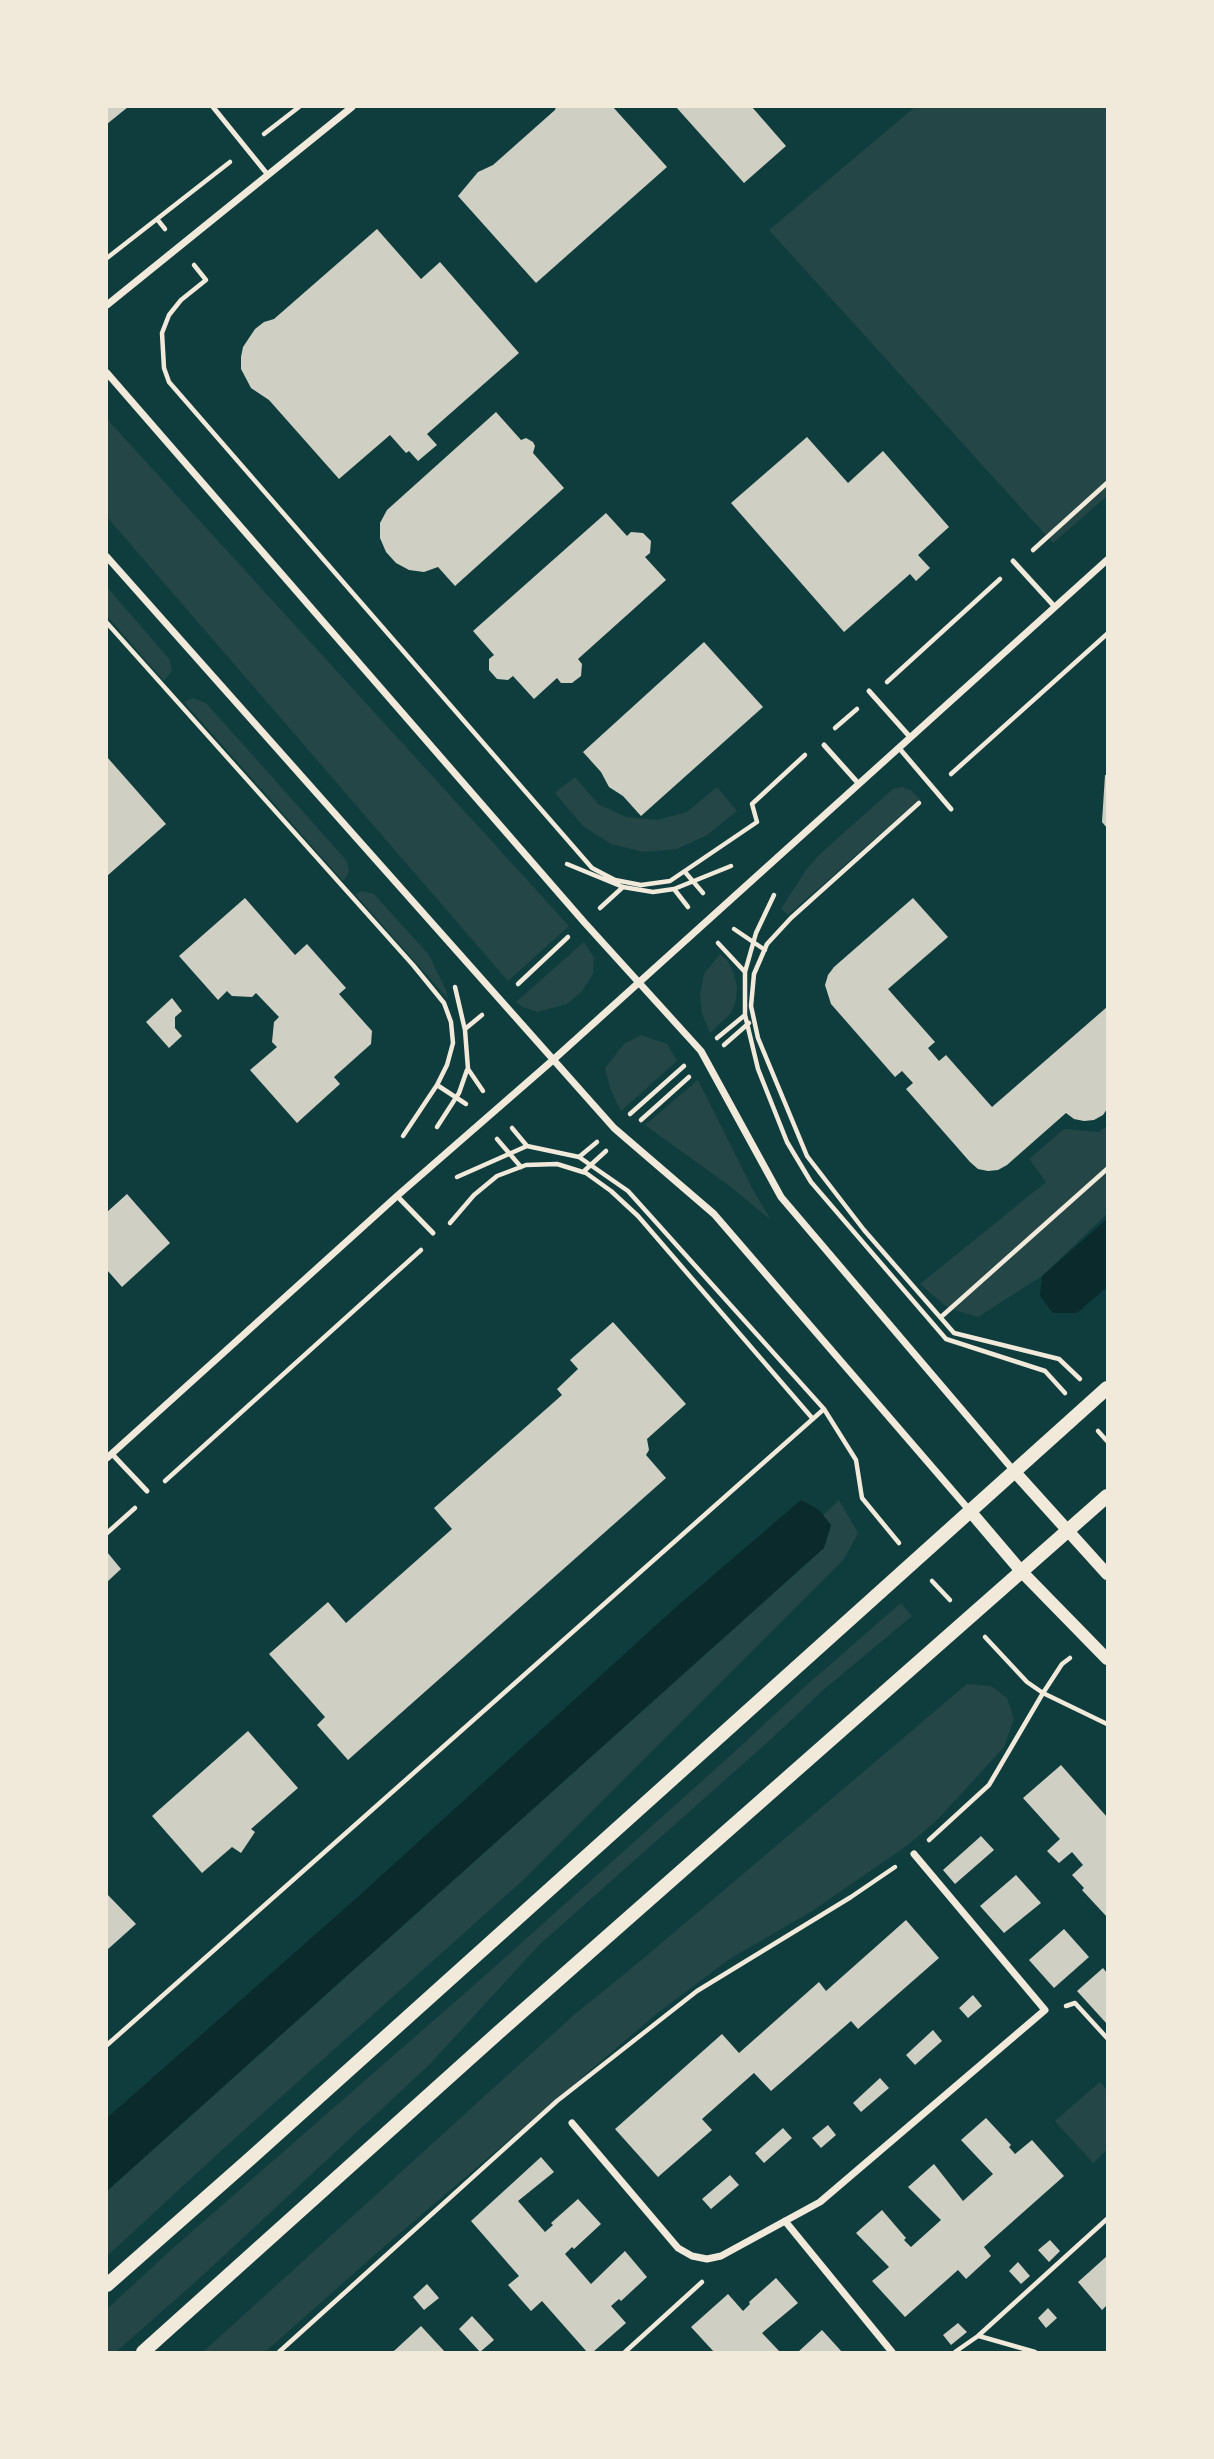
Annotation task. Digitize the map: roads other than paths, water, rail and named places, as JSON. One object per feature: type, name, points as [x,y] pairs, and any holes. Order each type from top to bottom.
[{"type":"main road","points":[[107,2286],[1102,1393]]},
{"type":"main road","points":[[143,2352],[499,2032],[1107,1496]]},
{"type":"street","points":[[107,305],[352,107]]},
{"type":"street","points":[[107,373],[584,922],[701,1051],[781,1197],[1014,1471],[1107,1574]]},
{"type":"street","points":[[107,557],[622,1137],[714,1214],[1021,1571],[1107,1659]]},
{"type":"street","points":[[109,1456],[1107,560]]},
{"type":"street","points":[[572,2123],[678,2248],[692,2256],[707,2259],[738,2249],[820,2202],[1045,2010],[914,1854]]},
{"type":"street","points":[[785,2221],[892,2352]]},
{"type":"lane","points":[[213,107],[268,175]]},
{"type":"lane","points":[[1015,563],[1055,607]]},
{"type":"lane","points":[[871,693],[910,737]]},
{"type":"lane","points":[[824,745],[858,783]]},
{"type":"lane","points":[[899,748],[951,809]]},
{"type":"lane","points":[[397,1196],[433,1233]]},
{"type":"lane","points":[[109,1456],[147,1491]]}]
